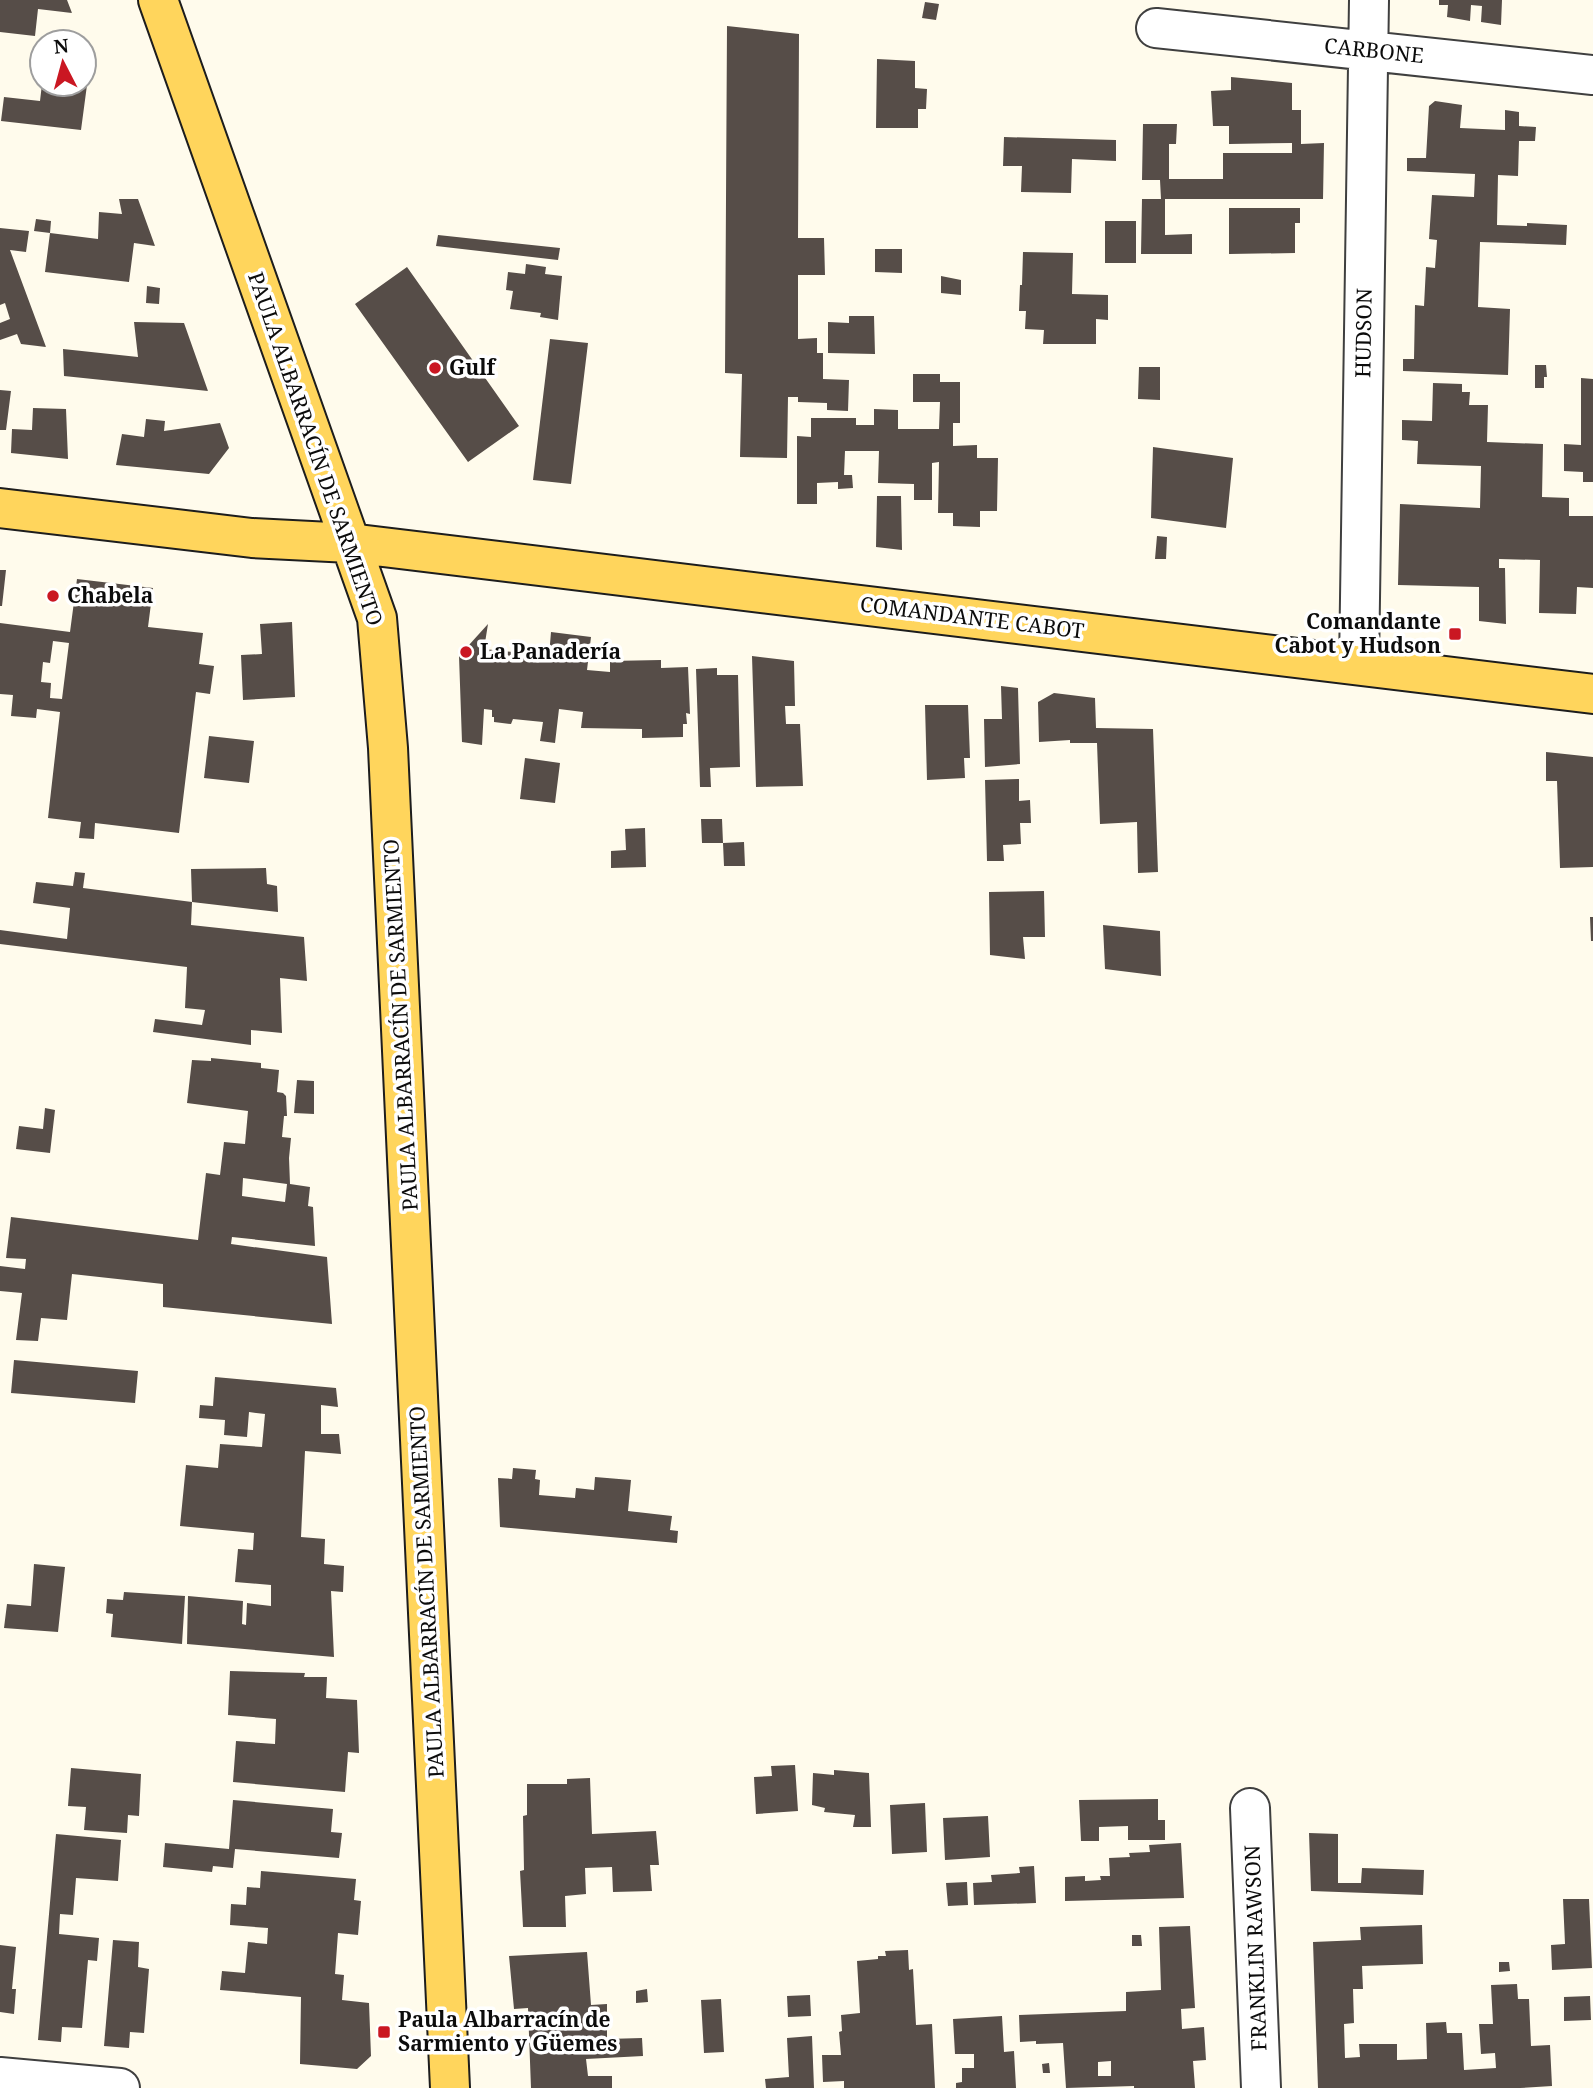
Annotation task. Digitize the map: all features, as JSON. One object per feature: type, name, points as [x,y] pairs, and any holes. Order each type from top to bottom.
[{"type":"main road","name":"PAULA ALBARRACÍN DE SARMIENTO","points":[[158,0],[377,618],[388,748],[450,2088]]},
{"type":"main road","name":"COMANDANTE CABOT","points":[[0,508],[252,538],[350,543],[1593,694]]},
{"type":"street","name":"HUDSON","points":[[1359,666],[1369,0]]},
{"type":"street","name":"CARBONE","points":[[1156,28],[1593,75]]},
{"type":"street","name":"FRANKLIN RAWSON","points":[[1250,1808],[1261,2088]]},
{"type":"street","points":[[0,2077],[120,2088]]},
{"type":"building","points":[[0,0],[67,0],[72,13],[38,9],[36,28],[28,28],[28,35],[0,32]]},
{"type":"building","points":[[1439,0],[1502,0],[1501,25],[1481,22],[1482,6],[1471,5],[1470,21],[1447,17],[1448,5],[1439,5]]},
{"type":"building","points":[[925,2],[939,4],[936,20],[922,18]]},
{"type":"building","points":[[727,26],[799,34],[798,238],[824,238],[825,275],[798,275],[798,339],[817,338],[817,353],[823,353],[823,379],[849,380],[848,411],[827,410],[827,403],[798,402],[798,397],[788,397],[787,458],[740,457],[742,374],[725,373]]},
{"type":"building","points":[[877,59],[915,61],[915,88],[927,89],[926,109],[918,109],[918,128],[876,128]]},
{"type":"building","points":[[1231,77],[1292,83],[1292,110],[1301,110],[1301,144],[1324,143],[1323,199],[1165,199],[1165,235],[1192,234],[1192,254],[1141,254],[1142,199],[1161,199],[1160,180],[1142,180],[1143,124],[1177,124],[1176,144],[1169,144],[1169,179],[1223,179],[1223,153],[1292,153],[1292,143],[1229,144],[1229,126],[1213,126],[1211,91],[1231,90]]},
{"type":"building","points":[[4,97],[40,101],[40,98],[85,98],[81,130],[1,121]]},
{"type":"building","points":[[1435,101],[1462,105],[1460,128],[1505,130],[1505,110],[1519,112],[1519,126],[1536,127],[1535,141],[1519,141],[1518,176],[1498,175],[1497,225],[1567,225],[1566,245],[1480,242],[1478,307],[1510,309],[1508,375],[1403,371],[1403,359],[1414,359],[1415,305],[1424,306],[1426,267],[1435,268],[1437,240],[1429,239],[1432,195],[1474,197],[1475,174],[1407,171],[1407,158],[1426,158],[1429,106]]},
{"type":"building","points":[[1004,137],[1116,140],[1116,161],[1072,159],[1071,193],[1021,192],[1022,166],[1003,166]]},
{"type":"building","points":[[119,199],[138,199],[155,246],[134,243],[129,282],[45,272],[50,233],[98,239],[99,212],[122,214]]},
{"type":"building","points":[[1229,208],[1300,208],[1300,223],[1295,223],[1295,253],[1229,254]]},
{"type":"building","points":[[36,219],[51,221],[50,233],[34,231]]},
{"type":"building","points":[[1105,221],[1136,221],[1136,263],[1105,263]]},
{"type":"building","points":[[0,228],[29,231],[26,252],[10,250],[46,347],[21,344],[17,334],[0,340],[0,323],[10,319],[5,303],[0,305]]},
{"type":"building","points":[[438,235],[560,248],[558,260],[436,246]]},
{"type":"building","points":[[875,249],[902,249],[902,273],[875,272]]},
{"type":"building","points":[[1023,252],[1073,253],[1072,294],[1108,295],[1108,320],[1096,319],[1096,344],[1043,344],[1044,330],[1025,329],[1026,311],[1019,311]]},
{"type":"building","points":[[526,264],[546,267],[545,274],[562,276],[558,320],[540,317],[541,313],[510,309],[513,291],[506,290],[508,272],[525,274]]},
{"type":"building","points":[[407,267],[519,426],[468,462],[355,304]]},
{"type":"building","points":[[941,276],[961,280],[961,295],[941,293]]},
{"type":"building","points":[[147,286],[160,288],[159,304],[146,303]]},
{"type":"building","points":[[849,316],[874,316],[875,354],[828,353],[828,322],[849,323]]},
{"type":"building","points":[[134,322],[184,323],[208,391],[64,376],[63,349],[138,357]]},
{"type":"building","points":[[550,339],[588,343],[571,484],[533,480]]},
{"type":"building","points":[[1535,365],[1546,365],[1544,388],[1535,388]]},
{"type":"building","points":[[1139,367],[1160,367],[1160,400],[1138,399]]},
{"type":"building","points":[[913,374],[940,374],[940,382],[960,382],[960,423],[953,423],[953,446],[977,445],[977,458],[998,458],[997,511],[980,511],[980,527],[953,526],[953,513],[938,513],[939,462],[932,463],[932,500],[914,500],[914,484],[878,483],[879,451],[845,451],[844,475],[852,475],[853,488],[838,489],[838,482],[817,483],[817,504],[797,504],[797,436],[811,437],[811,418],[856,418],[856,425],[874,425],[874,409],[898,410],[898,429],[939,429],[940,402],[913,402]]},
{"type":"building","points":[[1581,378],[1593,379],[1593,482],[1583,482],[1583,472],[1564,471],[1564,444],[1581,445]]},
{"type":"building","points":[[1433,383],[1462,384],[1462,392],[1470,392],[1469,405],[1488,405],[1487,442],[1543,444],[1542,497],[1569,498],[1569,516],[1593,516],[1593,588],[1577,587],[1576,614],[1539,613],[1540,560],[1499,559],[1499,568],[1505,568],[1506,624],[1479,621],[1479,587],[1398,585],[1400,504],[1480,508],[1481,466],[1417,464],[1418,441],[1402,440],[1402,420],[1432,421]]},
{"type":"building","points":[[0,390],[11,391],[6,430],[0,430]]},
{"type":"building","points":[[33,408],[66,409],[68,459],[11,453],[12,429],[32,430]]},
{"type":"building","points":[[146,419],[165,421],[164,431],[220,423],[229,448],[209,474],[116,465],[122,434],[144,437]]},
{"type":"building","points":[[1153,447],[1233,458],[1226,528],[1151,518]]},
{"type":"building","points":[[877,496],[901,496],[902,550],[876,547]]},
{"type":"building","points":[[1157,536],[1167,537],[1166,559],[1155,559]]},
{"type":"building","points":[[0,570],[6,570],[2,606],[0,606]]},
{"type":"building","points":[[77,579],[153,588],[148,627],[203,633],[199,664],[214,666],[210,694],[196,692],[179,833],[95,823],[94,839],[79,838],[81,822],[48,818],[60,712],[37,709],[36,718],[11,716],[13,695],[0,694],[0,623],[70,632]],"holes":[[[53,641],[69,643],[62,699],[50,698],[51,683],[41,682],[43,662],[50,663]]]},
{"type":"building","points":[[292,622],[295,697],[243,700],[241,655],[262,654],[260,624]]},
{"type":"building","points":[[488,624],[484,649],[549,656],[551,632],[591,637],[587,670],[610,672],[610,661],[661,660],[661,668],[688,667],[690,714],[686,713],[687,724],[683,724],[683,737],[642,738],[642,729],[581,728],[583,712],[559,709],[555,743],[540,741],[543,722],[513,719],[511,724],[494,722],[492,710],[484,709],[482,745],[462,742],[459,656]]},
{"type":"building","points":[[752,656],[794,661],[795,706],[785,706],[786,724],[800,724],[803,786],[756,787]]},
{"type":"building","points":[[717,668],[717,675],[738,675],[740,767],[710,768],[711,787],[700,787],[696,669]]},
{"type":"building","points":[[1001,686],[1018,688],[1020,764],[985,767],[984,719],[1002,719]]},
{"type":"building","points":[[1054,693],[1095,698],[1096,728],[1153,729],[1158,872],[1138,873],[1137,822],[1100,824],[1097,743],[1070,743],[1070,740],[1039,742],[1038,702]]},
{"type":"building","points":[[925,705],[968,705],[970,758],[964,758],[965,778],[927,780]]},
{"type":"building","points":[[209,736],[254,741],[249,783],[204,778]]},
{"type":"building","points":[[1546,752],[1593,757],[1593,867],[1560,868],[1557,781],[1546,781]]},
{"type":"building","points":[[525,758],[560,763],[555,803],[520,799]]},
{"type":"building","points":[[1019,779],[1019,801],[1030,800],[1031,823],[1020,823],[1021,844],[1003,845],[1004,861],[987,861],[985,780]]},
{"type":"building","points":[[701,819],[722,819],[723,843],[702,843]]},
{"type":"building","points":[[645,828],[646,867],[611,868],[611,851],[626,850],[625,829]]},
{"type":"building","points":[[744,842],[745,866],[724,866],[723,843]]},
{"type":"building","points":[[266,868],[267,884],[277,886],[278,912],[192,902],[191,869]]},
{"type":"building","points":[[75,872],[85,873],[83,888],[192,902],[191,925],[304,937],[307,981],[280,978],[282,1033],[251,1030],[251,1045],[153,1032],[155,1019],[202,1025],[205,1010],[185,1008],[187,967],[0,944],[0,930],[67,939],[70,908],[33,903],[36,882],[73,886]]},
{"type":"building","points":[[1044,891],[1045,937],[1023,937],[1025,959],[990,955],[989,892]]},
{"type":"building","points":[[1590,917],[1593,917],[1593,941],[1591,941]]},
{"type":"building","points":[[1103,925],[1160,931],[1161,976],[1105,969]]},
{"type":"building","points":[[211,1058],[261,1063],[261,1068],[279,1070],[277,1092],[286,1096],[287,1116],[284,1116],[282,1137],[291,1138],[290,1184],[310,1187],[308,1206],[313,1207],[315,1246],[232,1237],[231,1244],[327,1257],[332,1324],[163,1307],[163,1284],[72,1274],[67,1320],[41,1318],[38,1341],[16,1340],[22,1293],[0,1291],[0,1266],[25,1269],[26,1259],[6,1258],[11,1217],[198,1240],[206,1173],[220,1175],[224,1142],[245,1144],[248,1111],[187,1103],[192,1060],[211,1061]],"holes":[[[243,1178],[287,1184],[285,1202],[242,1196]]]},
{"type":"building","points":[[297,1080],[314,1081],[314,1114],[294,1113]]},
{"type":"building","points":[[45,1108],[55,1110],[50,1153],[16,1149],[19,1126],[43,1129]]},
{"type":"building","points":[[14,1360],[138,1371],[135,1403],[11,1393]]},
{"type":"building","points":[[215,1377],[336,1388],[338,1407],[321,1405],[321,1434],[339,1434],[341,1454],[305,1451],[301,1537],[325,1539],[324,1564],[344,1566],[343,1592],[331,1591],[334,1657],[187,1644],[188,1596],[243,1601],[242,1624],[246,1625],[247,1603],[271,1606],[271,1585],[235,1582],[238,1549],[253,1550],[254,1533],[180,1526],[186,1465],[218,1468],[220,1444],[262,1447],[265,1414],[249,1412],[247,1437],[224,1435],[225,1420],[199,1418],[200,1405],[213,1406]]},
{"type":"building","points":[[513,1468],[536,1470],[535,1479],[540,1480],[539,1495],[575,1498],[576,1488],[594,1490],[595,1477],[631,1480],[628,1511],[672,1516],[670,1530],[678,1531],[677,1543],[500,1527],[498,1478],[512,1479]]},
{"type":"building","points":[[34,1564],[65,1567],[58,1632],[4,1628],[7,1604],[31,1606]]},
{"type":"building","points":[[124,1592],[185,1596],[182,1644],[111,1637],[113,1614],[106,1613],[107,1599],[123,1600]]},
{"type":"building","points":[[230,1671],[305,1673],[304,1677],[327,1677],[326,1698],[357,1700],[359,1753],[348,1752],[345,1792],[233,1782],[236,1741],[275,1744],[276,1719],[228,1715]]},
{"type":"building","points":[[795,1765],[798,1811],[756,1814],[754,1777],[772,1776],[771,1766]]},
{"type":"building","points":[[71,1768],[141,1774],[139,1816],[128,1815],[127,1833],[84,1830],[86,1807],[68,1806]]},
{"type":"building","points":[[834,1770],[869,1773],[871,1827],[853,1827],[855,1815],[824,1812],[825,1808],[812,1805],[813,1773],[834,1775]]},
{"type":"building","points":[[590,1778],[592,1834],[656,1831],[659,1865],[650,1865],[652,1891],[613,1892],[612,1867],[585,1868],[586,1894],[565,1896],[566,1927],[523,1927],[520,1871],[524,1870],[523,1816],[527,1815],[527,1784],[567,1784],[567,1779]]},
{"type":"building","points":[[1158,1799],[1158,1820],[1165,1820],[1165,1840],[1128,1840],[1128,1826],[1099,1827],[1099,1841],[1081,1841],[1079,1800]]},
{"type":"building","points":[[233,1800],[333,1809],[331,1832],[342,1833],[339,1858],[235,1849],[233,1868],[213,1866],[212,1872],[163,1867],[165,1843],[229,1849]]},
{"type":"building","points":[[925,1803],[927,1852],[892,1854],[890,1805]]},
{"type":"building","points":[[988,1816],[990,1857],[945,1860],[943,1818]]},
{"type":"building","points":[[1309,1833],[1338,1834],[1338,1883],[1361,1883],[1362,1868],[1424,1870],[1423,1895],[1311,1891]]},
{"type":"building","points":[[56,1834],[121,1840],[118,1881],[76,1878],[73,1915],[60,1914],[59,1934],[99,1938],[97,1961],[88,1960],[82,2028],[62,2027],[61,2042],[38,2040]]},
{"type":"building","points":[[1181,1843],[1184,1898],[1065,1901],[1065,1877],[1085,1876],[1085,1881],[1101,1880],[1100,1876],[1110,1876],[1109,1858],[1150,1852],[1149,1845]]},
{"type":"building","points":[[1034,1866],[1036,1903],[974,1905],[973,1883],[992,1882],[991,1875],[1020,1873],[1019,1867]]},
{"type":"building","points":[[261,1871],[356,1879],[354,1900],[361,1901],[358,1935],[338,1933],[335,1974],[344,1975],[342,2000],[369,2003],[371,2056],[357,2069],[300,2064],[301,1997],[220,1990],[222,1971],[245,1973],[248,1942],[267,1944],[268,1928],[230,1925],[231,1904],[246,1905],[247,1887],[260,1888]]},
{"type":"building","points":[[967,1882],[968,1905],[948,1906],[946,1883]]},
{"type":"building","points":[[1563,1899],[1589,1899],[1592,1968],[1552,1970],[1551,1945],[1565,1944]]},
{"type":"building","points":[[1422,1925],[1423,1964],[1362,1966],[1363,1989],[1353,1989],[1354,2023],[1344,2024],[1345,2058],[1360,2057],[1359,2044],[1397,2044],[1397,2060],[1427,2059],[1426,2023],[1446,2022],[1447,2033],[1462,2033],[1464,2070],[1496,2068],[1495,2053],[1481,2054],[1479,2024],[1493,2024],[1491,1985],[1517,1984],[1518,1999],[1529,1999],[1531,2046],[1550,2045],[1552,2086],[1318,2088],[1313,1942],[1361,1940],[1360,1927]]},
{"type":"building","points":[[1190,1926],[1195,2008],[1181,2009],[1182,2029],[1204,2027],[1206,2060],[1193,2061],[1195,2088],[1066,2088],[1063,2043],[1020,2042],[1019,2015],[1126,2011],[1126,1992],[1161,1990],[1159,1927]],"holes":[[[1111,2061],[1111,2076],[1098,2076],[1098,2062]]]},
{"type":"building","points":[[1132,1935],[1141,1935],[1142,1946],[1132,1946]]},
{"type":"building","points":[[113,1940],[139,1942],[138,1967],[149,1969],[144,2033],[130,2032],[129,2048],[104,2046]]},
{"type":"building","points":[[0,1945],[16,1947],[12,1989],[16,1989],[14,2014],[0,2012]]},
{"type":"building","points":[[908,1950],[909,1970],[913,1969],[916,2025],[932,2024],[935,2088],[844,2088],[844,2081],[823,2082],[822,2055],[841,2055],[841,2015],[860,2013],[857,1961],[878,1959],[878,1956],[886,1956],[885,1951]]},
{"type":"building","points":[[587,1952],[591,2005],[607,2004],[607,2039],[642,2038],[643,2056],[586,2059],[588,2076],[612,2076],[612,2088],[531,2088],[528,2008],[514,2009],[509,1956]]},
{"type":"building","points":[[1499,1962],[1509,1962],[1510,1971],[1499,1972]]},
{"type":"building","points":[[647,1989],[648,2002],[636,2003],[636,1991]]},
{"type":"building","points":[[810,1995],[811,2016],[788,2017],[787,1996]]},
{"type":"building","points":[[1590,1996],[1591,2020],[1564,2021],[1564,1997]]},
{"type":"building","points":[[721,1999],[724,2052],[704,2053],[701,2000]]},
{"type":"building","points":[[1002,2016],[1004,2052],[1014,2051],[1016,2088],[956,2088],[956,2083],[962,2082],[962,2068],[974,2068],[974,2054],[955,2054],[953,2019]]},
{"type":"building","points":[[812,2036],[814,2088],[766,2088],[765,2079],[789,2077],[787,2038]]},
{"type":"building","points":[[1049,2063],[1050,2073],[1043,2073],[1042,2064]]},
{"type":"place","name":"Gulf","points":[[435,368]]},
{"type":"place","name":"Chabela","points":[[53,596]]},
{"type":"place","name":"Comandante Cabot y Hudson","points":[[1455,634]]},
{"type":"place","name":"La Panadería","points":[[466,652]]},
{"type":"place","name":"Paula Albarracín de Sarmiento y Güemes","points":[[384,2032]]}]
